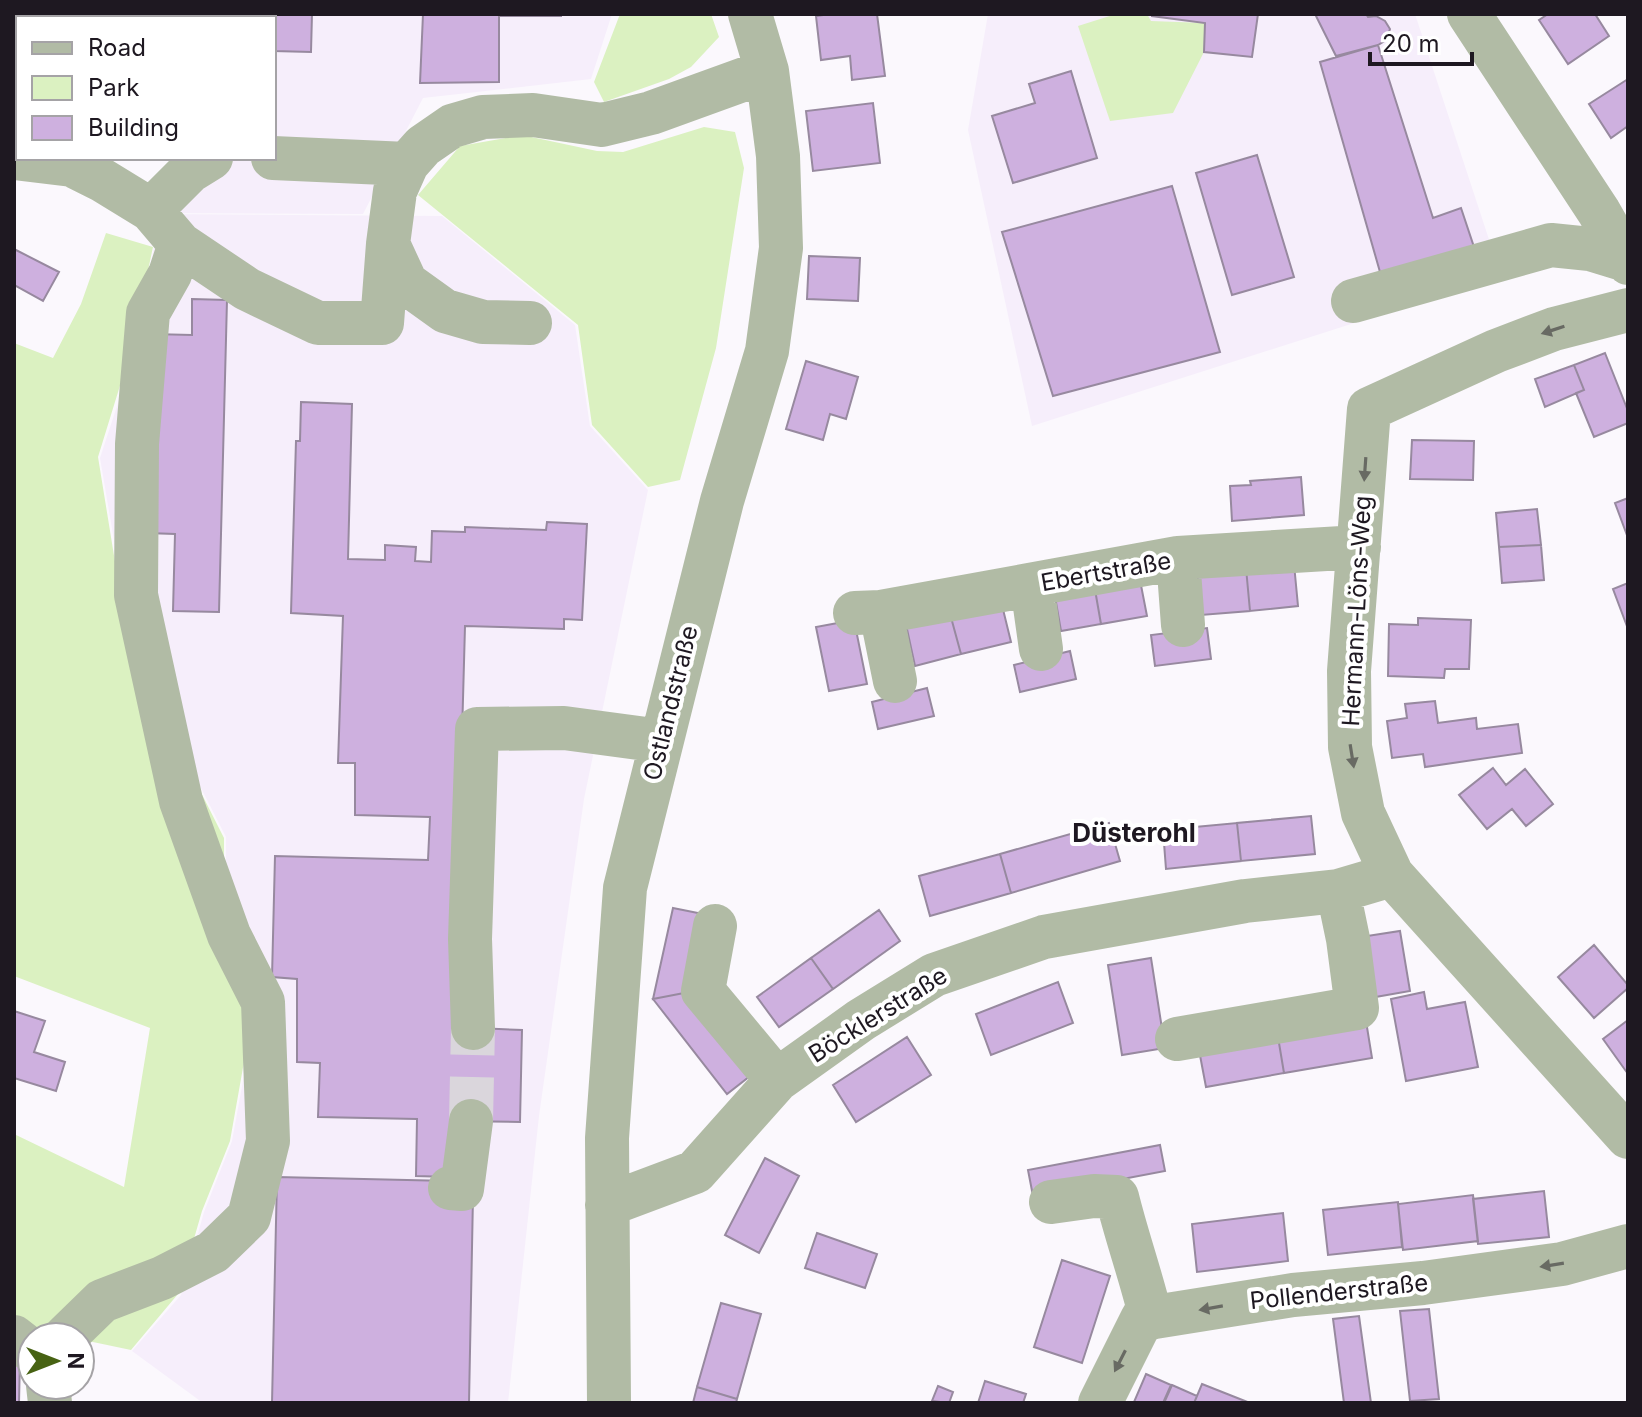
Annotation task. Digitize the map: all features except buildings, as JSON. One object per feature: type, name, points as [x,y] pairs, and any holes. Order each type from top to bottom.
[{"type":"street","name":"Ostlandstraße","points":[[609,1403],[607,1138],[625,888],[722,501],[767,351],[781,248],[778,156],[767,71],[750,14]]},
{"type":"street","points":[[1469,14],[1599,212],[1627,262]]},
{"type":"street","points":[[31,160],[72,165],[102,180],[151,210],[180,244],[247,289],[318,323],[382,323],[395,191],[407,164],[423,146],[452,126],[483,117],[533,115],[602,125],[651,113],[767,71]]},
{"type":"street","points":[[276,158],[407,164]]},
{"type":"street","points":[[151,210],[190,171],[208,160]]},
{"type":"street","points":[[81,1321],[102,1301],[162,1278],[213,1252],[249,1217],[268,1141],[263,1002],[229,935],[181,801],[136,595],[137,444],[148,313],[170,274],[180,244]]},
{"type":"street","points":[[388,244],[406,283],[445,311],[483,322],[530,323]]},
{"type":"street","points":[[1353,301],[1551,245],[1590,249],[1627,262]]},
{"type":"street","name":"Hermann-Löns-Weg","points":[[1628,310],[1554,329],[1511,345],[1369,409],[1349,671],[1350,747],[1363,813],[1392,875],[1628,1137]]},
{"type":"street","name":"Ebertstraße","points":[[895,681],[868,613],[1178,558],[1359,547]]},
{"type":"street","points":[[1178,558],[1183,625]]},
{"type":"street","points":[[1032,585],[1041,649]]},
{"type":"street","points":[[473,1028],[470,939],[477,729],[564,728],[661,741]]},
{"type":"street","name":"Böcklerstraße","points":[[607,1205],[695,1172],[777,1080],[861,1020],[934,975],[1030,942],[1088,928],[1245,901],[1338,891],[1392,875]]},
{"type":"street","points":[[1177,1039],[1357,1008],[1338,891]]},
{"type":"street","points":[[715,926],[703,991],[777,1080]]},
{"type":"street","points":[[450,1188],[462,1189],[471,1121]]},
{"type":"street","points":[[1051,1202],[1094,1196],[1117,1197],[1126,1235],[1140,1269],[1151,1318],[1142,1319],[1100,1403]]},
{"type":"street","name":"Pollenderstraße","points":[[1151,1318],[1293,1295],[1423,1283],[1562,1264],[1628,1246]]},
{"type":"shaded area","points":[[612,14],[591,79],[423,98],[363,214],[160,213],[173,160],[276,160],[276,16],[228,16]]},
{"type":"shaded area","points":[[988,14],[1415,14],[1501,276],[1032,426],[968,130]]},
{"type":"shaded area","points":[[160,214],[442,216],[575,325],[590,426],[648,490],[584,799],[539,1116],[508,1403],[203,1403],[132,1351],[181,1295],[204,1212],[232,1141],[256,1010],[226,954],[226,837],[178,743],[126,611],[100,458],[135,351]]},
{"type":"green space","points":[[145,14],[225,14],[224,16]]},
{"type":"green space","points":[[620,14],[711,14],[719,37],[691,67],[669,79],[604,102],[594,82]]},
{"type":"green space","points":[[1116,14],[1147,14],[1151,21],[1205,23],[1204,52],[1173,113],[1110,121],[1078,26]]},
{"type":"green space","points":[[704,127],[735,132],[744,168],[716,348],[680,480],[648,487],[592,425],[578,325],[418,195],[460,146],[522,135],[597,151],[623,152]]},
{"type":"green space","points":[[106,233],[153,247],[131,350],[98,457],[123,611],[177,745],[224,838],[224,955],[253,1011],[230,1141],[202,1211],[178,1294],[131,1350],[96,1343],[96,1321],[14,1322],[14,1134],[124,1187],[150,1028],[14,976],[14,343],[53,358],[81,304]]},
{"type":"tunnel","points":[[471,1121],[473,1028]]},
{"type":"district","name":"Düsterohl","points":[[1134,833]]}]
